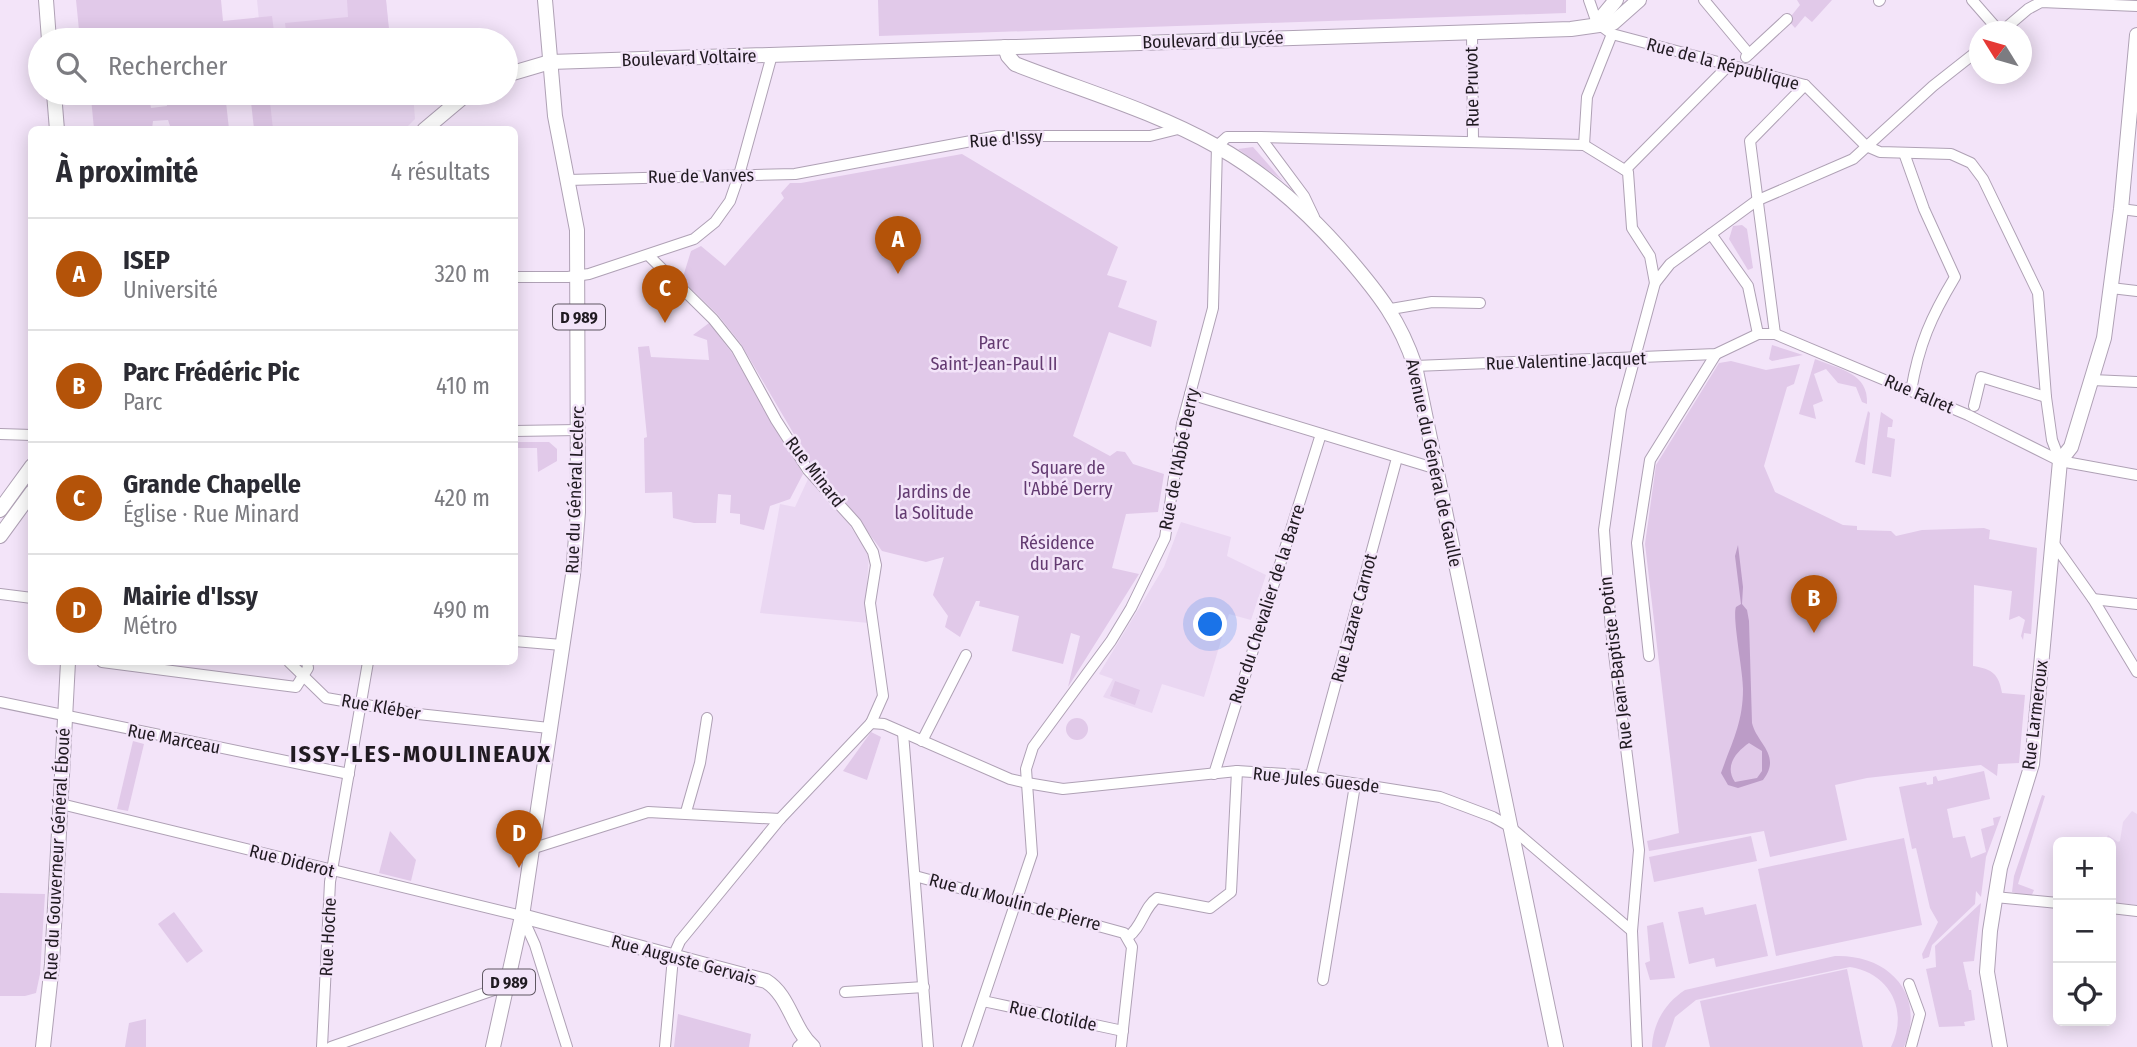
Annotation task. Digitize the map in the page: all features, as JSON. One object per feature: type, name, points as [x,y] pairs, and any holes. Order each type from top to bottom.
[{"type":"main road","points":[[46,0],[48,28]]},
{"type":"main road","name":"D 989","points":[[545,0],[550,62]]},
{"type":"main road","points":[[1597,23],[1616,0]]},
{"type":"main road","name":"Boulevard du Lycée","points":[[828,52],[1571,29],[1597,23],[1614,23],[1639,0]]},
{"type":"main road","points":[[2060,461],[2071,447],[2104,338],[2121,209],[2137,35]]},
{"type":"main road","name":"Avenue du Général de Gaulle","points":[[1005,47],[1015,64],[1217,146],[1289,197],[1315,220],[1391,309],[1415,366],[1556,1047]]},
{"type":"main road","name":"Boulevard Voltaire","points":[[518,71],[550,62],[828,52]]},
{"type":"main road","name":"Rue du Général Leclerc","points":[[522,916],[573,575],[578,512],[577,230],[555,116],[550,62]]},
{"type":"main road","points":[[55,105],[57,126]]},
{"type":"main road","points":[[429,126],[452,105]]},
{"type":"main road","name":"Rue Larmeroux","points":[[2000,1047],[1987,972],[2000,868],[2031,769],[2060,461]]},
{"type":"main road","points":[[0,510],[28,472]]},
{"type":"main road","points":[[0,536],[28,498]]},
{"type":"main road","name":"Rue du Gouverneur Général Éboué","points":[[43,1047],[52,964],[68,665]]},
{"type":"main road","name":"D 989","points":[[493,1047],[522,916]]},
{"type":"main road","name":"Rue Auguste Gervais","points":[[522,916],[766,981],[778,989],[805,1045]]},
{"type":"street","points":[[1589,0],[1597,23]]},
{"type":"street","points":[[1704,0],[1749,54]]},
{"type":"street","points":[[1972,0],[1991,21]]},
{"type":"street","points":[[2014,21],[2041,2],[2137,6]]},
{"type":"street","points":[[1625,170],[1733,65],[1787,19]]},
{"type":"street","name":"Rue de la République","points":[[1597,23],[1612,34],[1805,85],[1866,146]]},
{"type":"street","name":"Rue Pruvot","points":[[1472,32],[1473,142]]},
{"type":"street","points":[[1584,145],[1587,97],[1612,34]]},
{"type":"street","points":[[518,277],[579,276],[649,256],[694,239],[715,222],[730,201],[772,55]]},
{"type":"street","points":[[1655,283],[1670,264],[1756,201],[1853,159],[1969,57]]},
{"type":"street","points":[[1649,656],[1637,543],[1650,460],[1716,354],[1758,334],[1775,334],[1756,201],[1751,141],[1805,85]]},
{"type":"street","name":"Rue d'Issy","points":[[834,166],[998,136],[1150,136],[1178,129]]},
{"type":"street","points":[[1217,146],[1227,137],[1584,145],[1625,170]]},
{"type":"street","points":[[1260,137],[1304,196],[1315,220]]},
{"type":"street","name":"Rue de l'Abbé Derry","points":[[967,1047],[1013,901],[1032,854],[1026,769],[1039,736],[1111,641],[1146,581],[1165,538],[1182,424],[1213,308],[1217,146]]},
{"type":"street","points":[[1866,146],[1880,152],[1951,154],[1962,157],[1971,163],[1983,180],[2038,293],[2046,397],[2052,440],[2060,461]]},
{"type":"street","points":[[1904,153],[1924,209],[1955,277],[1928,323],[1917,354],[1912,391]]},
{"type":"street","name":"Rue de Vanves","points":[[568,180],[795,174],[834,166]]},
{"type":"street","points":[[1625,170],[1632,228],[1650,256],[1655,283]]},
{"type":"street","points":[[2121,209],[2137,211]]},
{"type":"street","points":[[1711,234],[1748,286],[1758,334]]},
{"type":"street","name":"Rue Minard","points":[[649,256],[713,319],[737,349],[776,420],[808,470],[856,523],[873,552],[876,565],[870,603],[883,696],[871,723]]},
{"type":"street","name":"Rue Jean-Baptiste Potin","points":[[1637,1047],[1632,931],[1639,850],[1604,554],[1621,409],[1655,283]]},
{"type":"street","points":[[2111,288],[2137,291]]},
{"type":"street","points":[[1391,309],[1432,302],[1480,303]]},
{"type":"street","name":"Rue Falret","points":[[1775,334],[1968,415],[2060,461],[2137,475]]},
{"type":"street","name":"Rue Valentine Jacquet","points":[[1415,366],[1716,354]]},
{"type":"street","points":[[1973,406],[1981,377],[2046,397]]},
{"type":"street","points":[[2092,380],[2137,382]]},
{"type":"street","points":[[1190,394],[1437,469]]},
{"type":"street","points":[[518,431],[578,430]]},
{"type":"street","points":[[0,434],[28,435]]},
{"type":"street","name":"Rue du Chevalier de la Barre","points":[[1214,774],[1321,434]]},
{"type":"street","name":"Rue Lazare Carnot","points":[[1310,778],[1398,457]]},
{"type":"street","points":[[2054,544],[2093,599],[2137,672]]},
{"type":"street","points":[[0,594],[28,598]]},
{"type":"street","points":[[2093,599],[2137,604]]},
{"type":"street","points":[[518,641],[562,645]]},
{"type":"street","points":[[922,741],[966,655]]},
{"type":"street","points":[[125,665],[296,687],[304,677],[308,665]]},
{"type":"street","name":"Rue Kléber","points":[[292,665],[326,698],[362,705],[549,728]]},
{"type":"street","name":"Rue Hoche","points":[[322,1047],[331,871],[368,665]]},
{"type":"street","name":"Rue Marceau","points":[[0,702],[349,774]]},
{"type":"street","points":[[686,812],[700,763],[707,718]]},
{"type":"street","points":[[665,1047],[673,957],[680,941],[780,819],[871,723]]},
{"type":"street","name":"Rue Jules Guesde","points":[[871,723],[884,724],[1010,779],[1063,789],[1237,771],[1310,778],[1440,797],[1509,826],[1632,931]]},
{"type":"street","points":[[903,733],[928,1047]]},
{"type":"street","points":[[1122,1047],[1132,947],[1128,937],[1140,927],[1152,901],[1157,898],[1210,908],[1231,892],[1237,771]]},
{"type":"street","points":[[1322,980],[1355,785]]},
{"type":"street","name":"Rue Diderot","points":[[61,804],[522,916]]},
{"type":"street","points":[[531,849],[648,812],[780,819]]},
{"type":"street","name":"Rue du Moulin de Pierre","points":[[915,876],[1119,929],[1128,937]]},
{"type":"street","points":[[1995,898],[2053,903]]},
{"type":"street","points":[[2116,909],[2137,911]]},
{"type":"street","points":[[522,916],[535,944],[567,1047]]},
{"type":"street","points":[[1909,984],[1920,1014],[1911,1047]]},
{"type":"street","points":[[331,1047],[508,985]]},
{"type":"street","points":[[845,992],[924,987]]},
{"type":"street","name":"Rue Clotilde","points":[[983,1001],[1123,1031]]},
{"type":"shaded area","points":[[257,0],[386,0],[389,28],[260,28]]},
{"type":"shaded area","points":[[268,105],[414,105],[415,119],[408,126],[271,126]]},
{"type":"shaded area","points":[[808,479],[844,517],[869,554],[865,613],[869,623],[760,613],[780,504],[795,507]]},
{"type":"shaded area","points":[[1181,522],[1231,537],[1227,556],[1266,575],[1251,620],[1229,614],[1204,697],[1162,684],[1152,713],[1103,697],[1113,679],[1099,674],[1164,567]]},
{"type":"shaded area","points":[[1738,545],[1743,587],[1742,604],[1747,610],[1749,621],[1752,723],[1770,764],[1763,780],[1738,788],[1728,785],[1721,773],[1736,732],[1743,701],[1735,613],[1736,607],[1741,604],[1735,556]],"holes":[[[1749,743],[1762,751],[1762,771],[1757,778],[1735,782],[1731,765],[1740,751]]]},
{"type":"shaded area","points":[[2132,811],[2137,814],[2137,905],[2116,903],[2116,841],[2120,841],[2123,822]]},
{"type":"green space","points":[[76,0],[221,0],[223,21],[272,16],[274,28],[79,28]]},
{"type":"green space","points":[[347,0],[386,0],[389,28],[286,28],[285,23],[348,17]]},
{"type":"green space","points":[[878,0],[1566,0],[1566,13],[879,36]]},
{"type":"green space","points":[[1797,0],[1832,0],[1812,22],[1805,16],[1795,28],[1788,20],[1800,5]]},
{"type":"green space","points":[[92,105],[150,105],[151,108],[167,105],[226,105],[229,126],[170,126],[168,120],[153,121],[152,126],[94,126]]},
{"type":"green space","points":[[251,105],[270,105],[273,126],[254,126]]},
{"type":"green space","points":[[1253,147],[1283,181],[1238,149]]},
{"type":"green space","points":[[962,154],[1118,247],[1107,275],[1127,281],[1118,307],[1157,321],[1151,347],[1109,332],[1073,436],[1110,456],[1117,451],[1125,452],[1133,464],[1164,474],[1158,512],[1126,514],[1112,568],[1139,574],[1068,687],[1080,636],[1071,633],[1063,664],[1012,651],[1019,616],[979,606],[980,601],[976,601],[960,637],[945,627],[948,616],[933,595],[944,557],[926,562],[882,551],[846,503],[812,465],[741,344],[718,315],[682,280],[691,251],[701,246],[725,266],[784,198],[781,193],[790,183]]},
{"type":"green space","points":[[1742,225],[1747,229],[1753,268],[1748,270],[1729,239],[1733,226]]},
{"type":"green space","points":[[709,323],[732,353],[803,474],[790,499],[770,506],[764,530],[740,524],[740,514],[730,513],[731,495],[718,494],[716,523],[694,523],[673,518],[672,492],[645,493],[644,438],[647,437],[638,347],[649,346],[651,357],[709,360],[707,340],[693,335]]},
{"type":"green space","points":[[1772,345],[1803,355],[1772,361],[1769,359]]},
{"type":"green space","points":[[1815,359],[1843,369],[1858,379],[1863,385],[1867,404],[1862,402],[1856,387],[1838,383],[1826,369],[1814,374],[1823,401],[1813,405],[1816,419],[1799,414]]},
{"type":"green space","points":[[1731,361],[1766,370],[1800,364],[1794,384],[1787,387],[1764,466],[1775,492],[1843,525],[1857,526],[1857,530],[1891,531],[1896,536],[1922,530],[1984,528],[1990,530],[1989,539],[2037,548],[2031,634],[2024,633],[2023,640],[2021,636],[2025,620],[2019,616],[2009,620],[2012,591],[1974,585],[1973,666],[1994,674],[2002,693],[2025,695],[2019,763],[1998,764],[1997,776],[1981,765],[1867,778],[1835,785],[1847,840],[1770,857],[1764,831],[1649,851],[1647,841],[1679,833],[1645,544],[1656,465],[1719,363]]},
{"type":"green space","points":[[1868,411],[1870,413],[1865,465],[1855,462]]},
{"type":"green space","points":[[1881,412],[1893,420],[1892,427],[1888,427],[1887,437],[1895,439],[1891,477],[1872,473]]},
{"type":"green space","points":[[518,442],[549,442],[557,449],[557,461],[538,472],[537,448],[518,448]]},
{"type":"green space","points":[[1115,681],[1140,690],[1135,705],[1110,696]]},
{"type":"green space","points":[[1077,718],[1085,721],[1088,729],[1085,737],[1077,740],[1069,737],[1066,729],[1069,721]]},
{"type":"green space","points":[[871,732],[881,737],[867,780],[843,771]]},
{"type":"green space","points":[[133,741],[144,744],[128,811],[117,809]]},
{"type":"green space","points":[[1984,771],[1990,799],[1947,809],[1953,838],[1965,836],[1971,858],[1986,852],[1981,829],[1994,825],[1993,818],[2001,816],[1986,857],[1981,897],[1976,891],[1975,904],[1932,945],[1929,957],[1923,959],[1922,954],[1938,922],[1930,908],[1916,848],[1912,849],[1899,787],[1926,782],[1927,785],[1933,784],[1933,777],[1936,776],[1938,781]]},
{"type":"green space","points":[[2042,795],[2045,796],[2018,884],[2034,890],[2031,897],[2012,892],[2014,876]]},
{"type":"green space","points":[[390,831],[416,860],[411,881],[379,873]]},
{"type":"green space","points":[[1751,836],[1757,861],[1654,882],[1649,857]]},
{"type":"green space","points":[[1904,838],[1922,925],[1776,956],[1758,869]]},
{"type":"green space","points":[[0,893],[45,894],[40,974],[36,993],[0,996]]},
{"type":"green space","points":[[1981,903],[1974,961],[1963,962],[1971,990],[1975,1020],[1964,1022],[1965,1026],[1939,1027],[1926,969],[1936,967],[1935,946]]},
{"type":"green space","points":[[1756,904],[1768,956],[1716,967],[1714,958],[1689,964],[1678,912],[1703,907],[1705,915]]},
{"type":"green space","points":[[174,912],[203,951],[187,963],[158,924]]},
{"type":"green space","points":[[1663,922],[1675,978],[1650,980],[1645,963],[1650,961],[1647,926]]},
{"type":"green space","points":[[1835,956],[1854,957],[1871,962],[1898,981],[1906,994],[1910,1010],[1910,1028],[1904,1047],[1891,1047],[1898,1020],[1892,996],[1885,985],[1876,977],[1850,967],[1696,1000],[1675,1017],[1665,1047],[1652,1047],[1661,1014],[1685,990]]},
{"type":"green space","points":[[1847,969],[1863,1047],[1710,1047],[1700,1001]]},
{"type":"green space","points":[[678,1014],[751,1034],[749,1047],[674,1047]]},
{"type":"green space","points":[[146,1019],[146,1047],[125,1047],[129,1023]]},
{"type":"place","name":"ISEP","points":[[898,274]]},
{"type":"place","name":"Grande Chapelle","points":[[665,323]]},
{"type":"place","name":"Parc Frédéric Pic","points":[[1814,633]]},
{"type":"place","name":"Mairie d'Issy","points":[[519,868]]},
{"type":"district","name":"ISSY-LES-MOULINEAUX","points":[[421,754]]},
{"type":"park label","name":"Parc Saint-Jean-Paul II","points":[[994,353]]},
{"type":"park label","name":"Square de l'Abbé Derry","points":[[1068,478]]},
{"type":"park label","name":"Jardins de la Solitude","points":[[934,502]]},
{"type":"park label","name":"Résidence du Parc","points":[[1057,553]]}]
